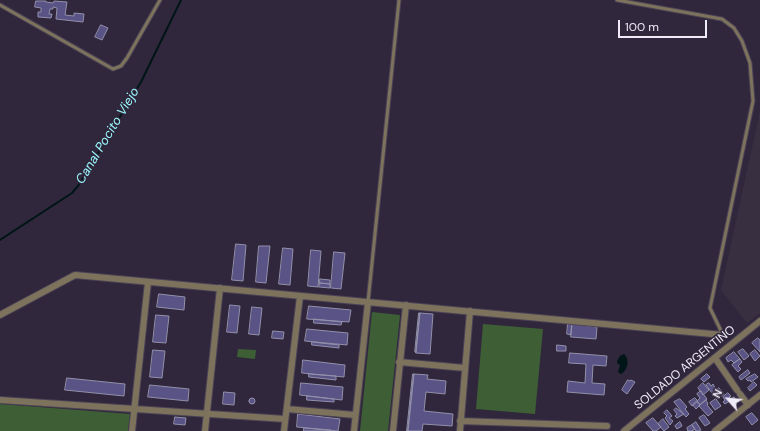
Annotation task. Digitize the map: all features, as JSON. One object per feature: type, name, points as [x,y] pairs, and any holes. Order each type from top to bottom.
[{"type":"street","points":[[0,315],[75,275],[723,335]]},
{"type":"street","points":[[132,431],[148,282]]},
{"type":"street","points":[[205,431],[220,288]]},
{"type":"street","points":[[284,431],[300,296]]},
{"type":"street","points":[[354,431],[368,302]]},
{"type":"street","points":[[393,431],[406,306]]},
{"type":"street","points":[[460,431],[470,311]]},
{"type":"street","name":"SOLDADO ARGENTINO","points":[[624,431],[760,322]]},
{"type":"street","points":[[715,358],[748,405]]},
{"type":"street","points":[[399,362],[465,368]]},
{"type":"street","points":[[715,431],[760,395]]},
{"type":"street","points":[[0,400],[285,419]]},
{"type":"street","points":[[287,409],[355,415]]},
{"type":"street","points":[[460,421],[607,426]]},
{"type":"lane","points":[[0,5],[113,69],[121,66],[127,58],[160,0]]},
{"type":"lane","points":[[368,302],[399,0]]},
{"type":"lane","points":[[616,0],[722,20],[734,28],[742,41],[750,63],[753,101],[710,308],[723,335]]},
{"type":"shaded area","points":[[760,111],[760,313],[747,323],[721,290]]},
{"type":"shaded area","points":[[624,354],[628,361],[627,367],[621,374],[618,372],[620,365],[617,361],[620,356]]},
{"type":"green space","points":[[372,312],[400,315],[388,431],[360,431]]},
{"type":"green space","points":[[483,324],[543,329],[535,414],[476,409]]},
{"type":"green space","points":[[238,349],[256,350],[255,359],[237,357]]},
{"type":"green space","points":[[0,404],[130,414],[128,431],[0,431]]},
{"type":"building","points":[[36,1],[53,3],[54,1],[67,2],[65,15],[74,16],[74,13],[84,14],[83,22],[56,19],[57,8],[53,7],[53,9],[50,9],[49,14],[52,14],[51,18],[38,17],[38,12],[41,12],[41,8],[35,7]]},
{"type":"building","points":[[101,25],[108,28],[102,40],[95,37]]},
{"type":"building","points":[[236,244],[246,245],[243,281],[232,280]]},
{"type":"building","points":[[259,246],[270,246],[266,283],[256,282]]},
{"type":"building","points":[[283,248],[293,249],[290,285],[279,284]]},
{"type":"building","points":[[311,250],[321,251],[318,287],[308,286]]},
{"type":"building","points":[[334,252],[345,253],[341,289],[331,288]]},
{"type":"building","points":[[320,279],[330,280],[330,284],[320,283]]},
{"type":"building","points":[[320,283],[330,284],[330,288],[319,287]]},
{"type":"building","points":[[159,294],[185,297],[184,310],[157,307]]},
{"type":"building","points":[[230,305],[240,306],[237,333],[227,332]]},
{"type":"building","points":[[309,306],[351,310],[349,322],[307,319]]},
{"type":"building","points":[[252,307],[262,308],[259,335],[249,334]]},
{"type":"building","points":[[420,313],[416,353],[415,352]]},
{"type":"building","points":[[420,313],[433,314],[430,354],[416,353]]},
{"type":"building","points":[[156,315],[169,316],[166,343],[153,342]]},
{"type":"building","points":[[314,319],[342,322],[341,325],[314,323]]},
{"type":"building","points":[[568,324],[572,324],[571,335],[567,334]]},
{"type":"building","points":[[572,324],[597,327],[596,339],[571,337]]},
{"type":"building","points":[[307,329],[348,333],[347,345],[305,341]]},
{"type":"building","points":[[273,331],[284,332],[283,339],[272,338]]},
{"type":"building","points":[[758,338],[760,340],[760,352],[752,343]]},
{"type":"building","points":[[312,342],[339,345],[339,348],[312,345]]},
{"type":"building","points":[[557,345],[566,346],[566,351],[557,351]]},
{"type":"building","points":[[743,349],[749,356],[744,360],[738,352]]},
{"type":"building","points":[[153,350],[165,351],[162,378],[150,377]]},
{"type":"building","points":[[755,350],[760,356],[755,361],[750,354]]},
{"type":"building","points":[[734,352],[740,359],[734,363],[731,360],[728,362],[726,358]]},
{"type":"building","points":[[570,353],[607,356],[606,366],[593,365],[592,383],[605,384],[604,395],[567,392],[568,381],[585,383],[586,364],[569,363]]},
{"type":"building","points":[[740,359],[742,362],[738,366],[741,369],[738,372],[732,365]]},
{"type":"building","points":[[303,360],[345,365],[344,377],[302,373]]},
{"type":"building","points":[[748,370],[750,373],[741,380],[739,377]]},
{"type":"building","points":[[309,374],[336,376],[336,380],[309,377]]},
{"type":"building","points":[[413,374],[414,374],[407,431]]},
{"type":"building","points":[[414,374],[428,375],[427,379],[446,381],[445,394],[426,392],[424,411],[453,414],[452,426],[423,424],[422,431],[408,431]]},
{"type":"building","points":[[707,374],[710,377],[704,382],[701,379]]},
{"type":"building","points":[[755,374],[758,377],[751,382],[750,380],[748,381],[746,379]]},
{"type":"building","points":[[67,378],[125,384],[124,396],[65,390]]},
{"type":"building","points":[[628,380],[635,382],[627,394],[622,390]]},
{"type":"building","points":[[754,382],[757,385],[750,391],[748,388]]},
{"type":"building","points":[[301,383],[343,387],[342,400],[300,395]]},
{"type":"building","points":[[703,383],[709,390],[703,395],[698,388]]},
{"type":"building","points":[[709,383],[711,386],[713,384],[716,390],[712,393],[706,385]]},
{"type":"building","points":[[150,385],[189,389],[188,401],[148,397]]},
{"type":"building","points":[[719,388],[724,394],[718,399],[712,393]]},
{"type":"building","points":[[701,391],[707,399],[700,405],[697,401],[700,398],[697,394]]},
{"type":"building","points":[[224,392],[235,393],[234,405],[223,404]]},
{"type":"building","points":[[728,393],[731,396],[729,397],[731,400],[725,404],[723,402],[725,400],[723,397]]},
{"type":"building","points":[[307,396],[334,399],[334,402],[307,400]]},
{"type":"building","points":[[734,397],[737,403],[733,406],[730,401]]},
{"type":"building","points":[[252,398],[255,401],[252,404],[249,401]]},
{"type":"building","points":[[695,398],[698,401],[692,406],[689,402]]},
{"type":"building","points":[[680,399],[687,407],[685,409],[689,414],[686,417],[674,402]]},
{"type":"building","points":[[716,399],[721,406],[715,410],[710,403]]},
{"type":"building","points":[[706,400],[707,405],[713,412],[708,416],[699,406]]},
{"type":"building","points":[[697,401],[700,405],[696,409],[693,405]]},
{"type":"building","points":[[676,408],[684,414],[677,418],[675,416],[677,414],[674,410]]},
{"type":"building","points":[[667,410],[672,416],[669,418],[673,421],[670,425],[665,418],[667,416],[664,413]]},
{"type":"building","points":[[752,413],[758,420],[752,425],[746,417]]},
{"type":"building","points":[[298,414],[340,419],[338,431],[297,427]]},
{"type":"building","points":[[704,415],[710,423],[705,426],[699,418]]},
{"type":"building","points":[[175,417],[186,418],[185,425],[174,424]]},
{"type":"building","points":[[653,418],[661,427],[656,431],[653,431],[646,423]]},
{"type":"building","points":[[663,419],[669,427],[664,431],[658,424]]},
{"type":"building","points":[[680,422],[682,426],[677,429],[675,426]]},
{"type":"building","points":[[696,422],[701,430],[699,431],[696,431],[692,425]]},
{"type":"building","points":[[692,425],[695,429],[688,431],[687,428]]},
{"type":"building","points":[[304,428],[331,430],[331,431],[304,431]]},
{"type":"waterway","name":"Canal Pocito Viejo","points":[[0,240],[72,193],[78,186],[141,82],[181,0]]}]
